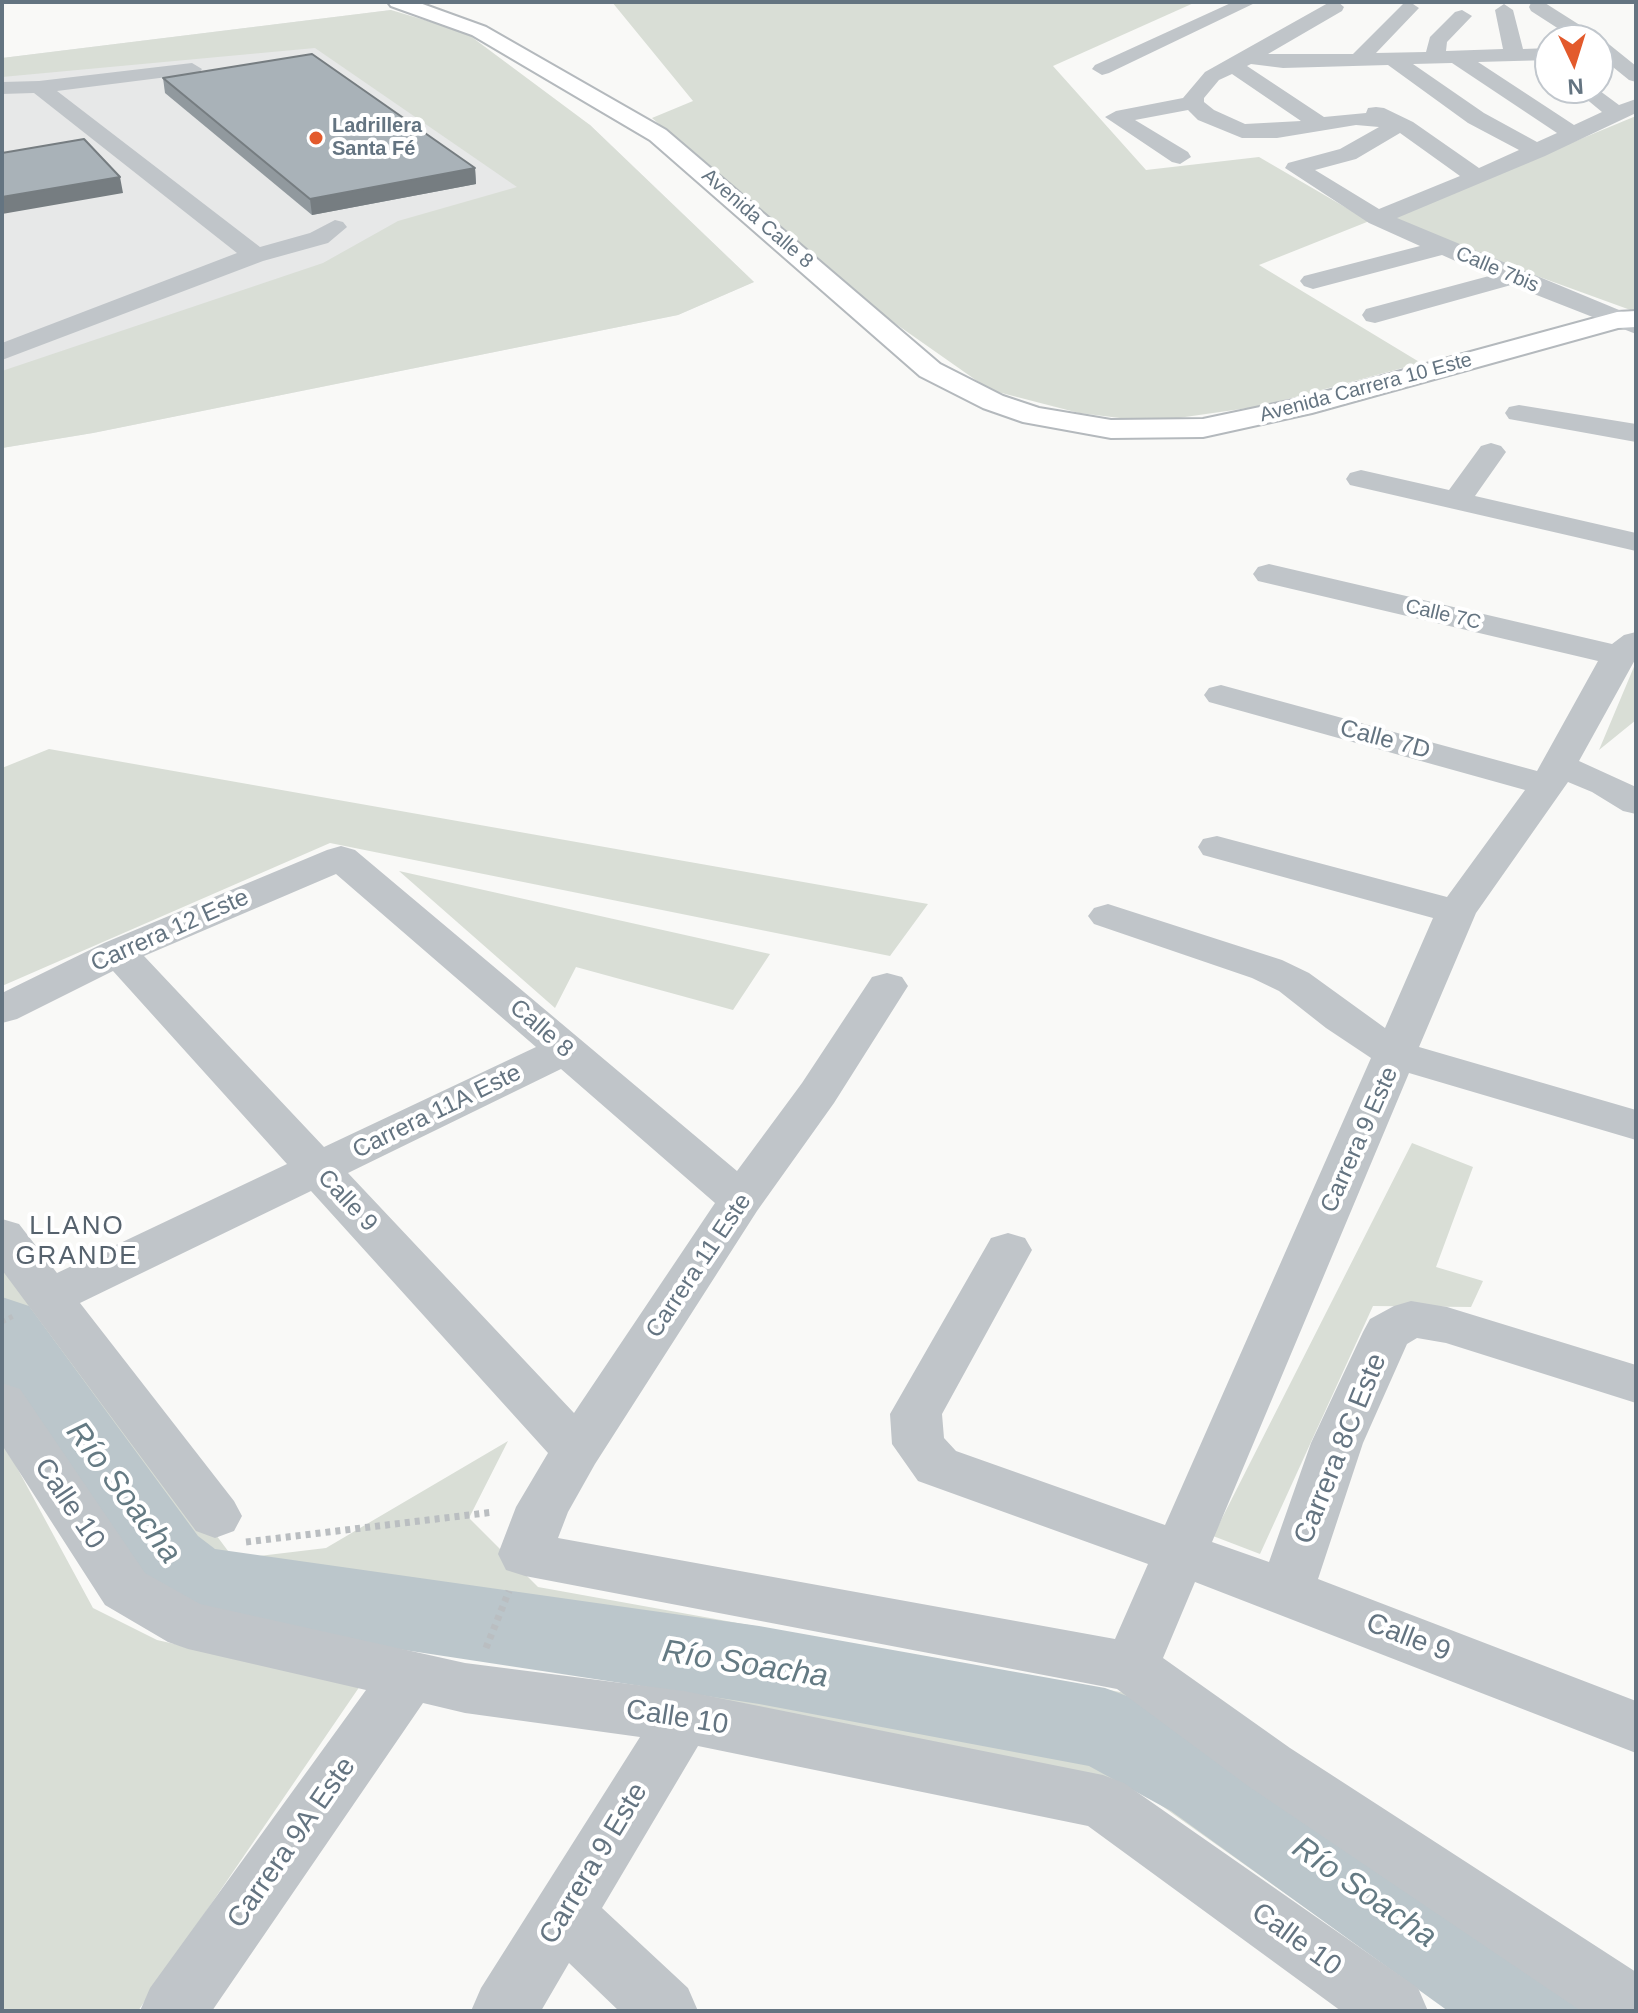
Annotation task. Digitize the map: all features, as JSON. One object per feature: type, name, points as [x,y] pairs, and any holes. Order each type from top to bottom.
[{"type":"main road","name":"Avenida Calle 8","points":[[398,2],[479,31],[658,135],[930,370],[993,402],[1033,416],[1111,429]]},
{"type":"main road","name":"Avenida Carrera 10 Este","points":[[1111,429],[1203,428],[1302,407],[1630,322]]},
{"type":"street","points":[[1102,69],[1248,2]]},
{"type":"street","points":[[1180,157],[1116,117],[1193,100],[1212,76],[1335,7]]},
{"type":"street","points":[[1538,7],[1564,24]]},
{"type":"street","points":[[1359,59],[1410,8]]},
{"type":"street","points":[[1504,10],[1514,54]]},
{"type":"street","points":[[1462,16],[1437,41],[1445,56],[1573,134]]},
{"type":"street","points":[[1614,49],[1636,48]]},
{"type":"street","points":[[1240,62],[1534,56]]},
{"type":"street","points":[[1390,57],[1490,128],[1537,151]]},
{"type":"street","points":[[1320,60],[1349,83]]},
{"type":"street","points":[[1614,60],[1636,76]]},
{"type":"street","points":[[1122,61],[1152,66]]},
{"type":"street","points":[[1240,62],[1320,124]]},
{"type":"street","points":[[2,88],[39,87],[192,69]]},
{"type":"street","points":[[1182,71],[1212,76]]},
{"type":"street","points":[[39,87],[255,255]]},
{"type":"street","points":[[1139,90],[1193,100],[1206,115],[1242,131],[1277,131],[1356,119],[1395,124]]},
{"type":"street","points":[[1366,100],[1380,117],[1477,177]]},
{"type":"street","points":[[1377,218],[1537,151],[1626,109]]},
{"type":"street","name":"Calle 7bis","points":[[1395,124],[1348,154],[1296,168],[1377,218],[1513,277],[1630,322]]},
{"type":"street","points":[[2,352],[255,255],[319,238],[335,227]]},
{"type":"street","points":[[1313,281],[1444,247]]},
{"type":"street","points":[[1375,315],[1513,277]]},
{"type":"street","points":[[1519,413],[1633,426]]},
{"type":"street","points":[[1456,502],[1491,452]]},
{"type":"street","points":[[1361,479],[1636,542]]},
{"type":"street","name":"Calle 7C","points":[[1269,574],[1630,649]]},
{"type":"street","name":"Carrera 9 Este","points":[[1131,1667],[1456,912],[1554,776],[1630,649]]},
{"type":"street","name":"Calle 7D","points":[[1221,695],[1554,776],[1605,784],[1636,803]]},
{"type":"street","points":[[1217,847],[1456,912]]},
{"type":"street","name":"Carrera 12 Este","points":[[2,1010],[118,952],[341,858]]},
{"type":"street","name":"Calle 8","points":[[341,858],[741,1200]]},
{"type":"street","points":[[1108,916],[1267,969],[1294,982],[1341,1019],[1397,1055],[1636,1125]]},
{"type":"street","name":"Calle 9","points":[[118,952],[577,1450]]},
{"type":"street","name":"Carrera 11 Este","points":[[527,1545],[577,1450],[741,1200],[818,1093],[887,986]]},
{"type":"street","name":"Carrera 11A Este","points":[[48,1298],[566,1050]]},
{"type":"street","points":[[2,1236],[215,1516]]},
{"type":"street","name":"Calle 9","points":[[1008,1250],[916,1414],[918,1444],[937,1466],[1179,1551],[1636,1727]]},
{"type":"street","name":"Carrera 8C Este","points":[[1286,1591],[1337,1443],[1388,1332],[1411,1319],[1447,1325],[1636,1384]]},
{"type":"street","name":"Calle 10","points":[[2,1403],[125,1589],[188,1625],[465,1688],[684,1717],[1103,1802],[1395,2011]]},
{"type":"street","points":[[527,1545],[1131,1667],[1269,1767],[1636,2010]]},
{"type":"street","name":"Carrera 9A Este","points":[[173,2011],[411,1674]]},
{"type":"street","name":"Carrera 9 Este","points":[[504,2011],[684,1717]]},
{"type":"street","points":[[564,1915],[665,2011]]},
{"type":"path","points":[[215,1516],[232,1534],[247,1543],[527,1545],[484,1653]]},
{"type":"shaded area","points":[[612,2],[1196,2],[1053,66],[1146,170],[1259,157],[1357,214],[1392,217],[1636,116],[1636,312],[1377,218],[1259,265],[1421,363],[1262,406],[1178,418],[1128,419],[1079,413],[990,390],[856,296],[652,118],[693,101]]},
{"type":"shaded area","points":[[391,10],[590,125],[754,282],[678,315],[93,433],[2,448],[2,58]]},
{"type":"shaded area","points":[[391,10],[465,32],[590,125],[754,282],[678,315],[93,433],[2,448],[2,371],[323,263],[398,221],[517,187],[315,48],[2,77],[2,58]]},
{"type":"shaded area","points":[[1636,662],[1636,720],[1599,750]]},
{"type":"shaded area","points":[[49,749],[928,904],[890,956],[330,843],[2,986],[2,768]]},
{"type":"shaded area","points":[[399,871],[770,954],[733,1010],[576,967],[555,1008]]},
{"type":"shaded area","points":[[1412,1143],[1473,1167],[1436,1267],[1483,1281],[1471,1307],[1373,1306],[1260,1554],[1213,1536]]},
{"type":"shaded area","points":[[2,1248],[234,1559],[326,1548],[508,1441],[469,1518],[538,1587],[1126,1693],[1592,2011],[1451,2011],[1131,1784],[484,1653],[222,1605],[152,1570],[2,1356]]},
{"type":"shaded area","points":[[2,1440],[93,1608],[157,1640],[360,1686],[138,2011],[2,2011]]},
{"type":"building","name":"Ladrillera Santa Fé","points":[[312,54],[475,168],[310,199],[163,78]]},
{"type":"building","points":[[84,139],[120,177],[2,197],[2,153]]},
{"type":"waterway","name":"Río Soacha","points":[[2,1326],[168,1561],[194,1582],[759,1665],[1105,1729],[1204,1781],[1533,2011]]},
{"type":"place","name":"Ladrillera Santa Fé","points":[[316,138]]},
{"type":"district","name":"LLANO GRANDE","points":[[77,1242]]}]
